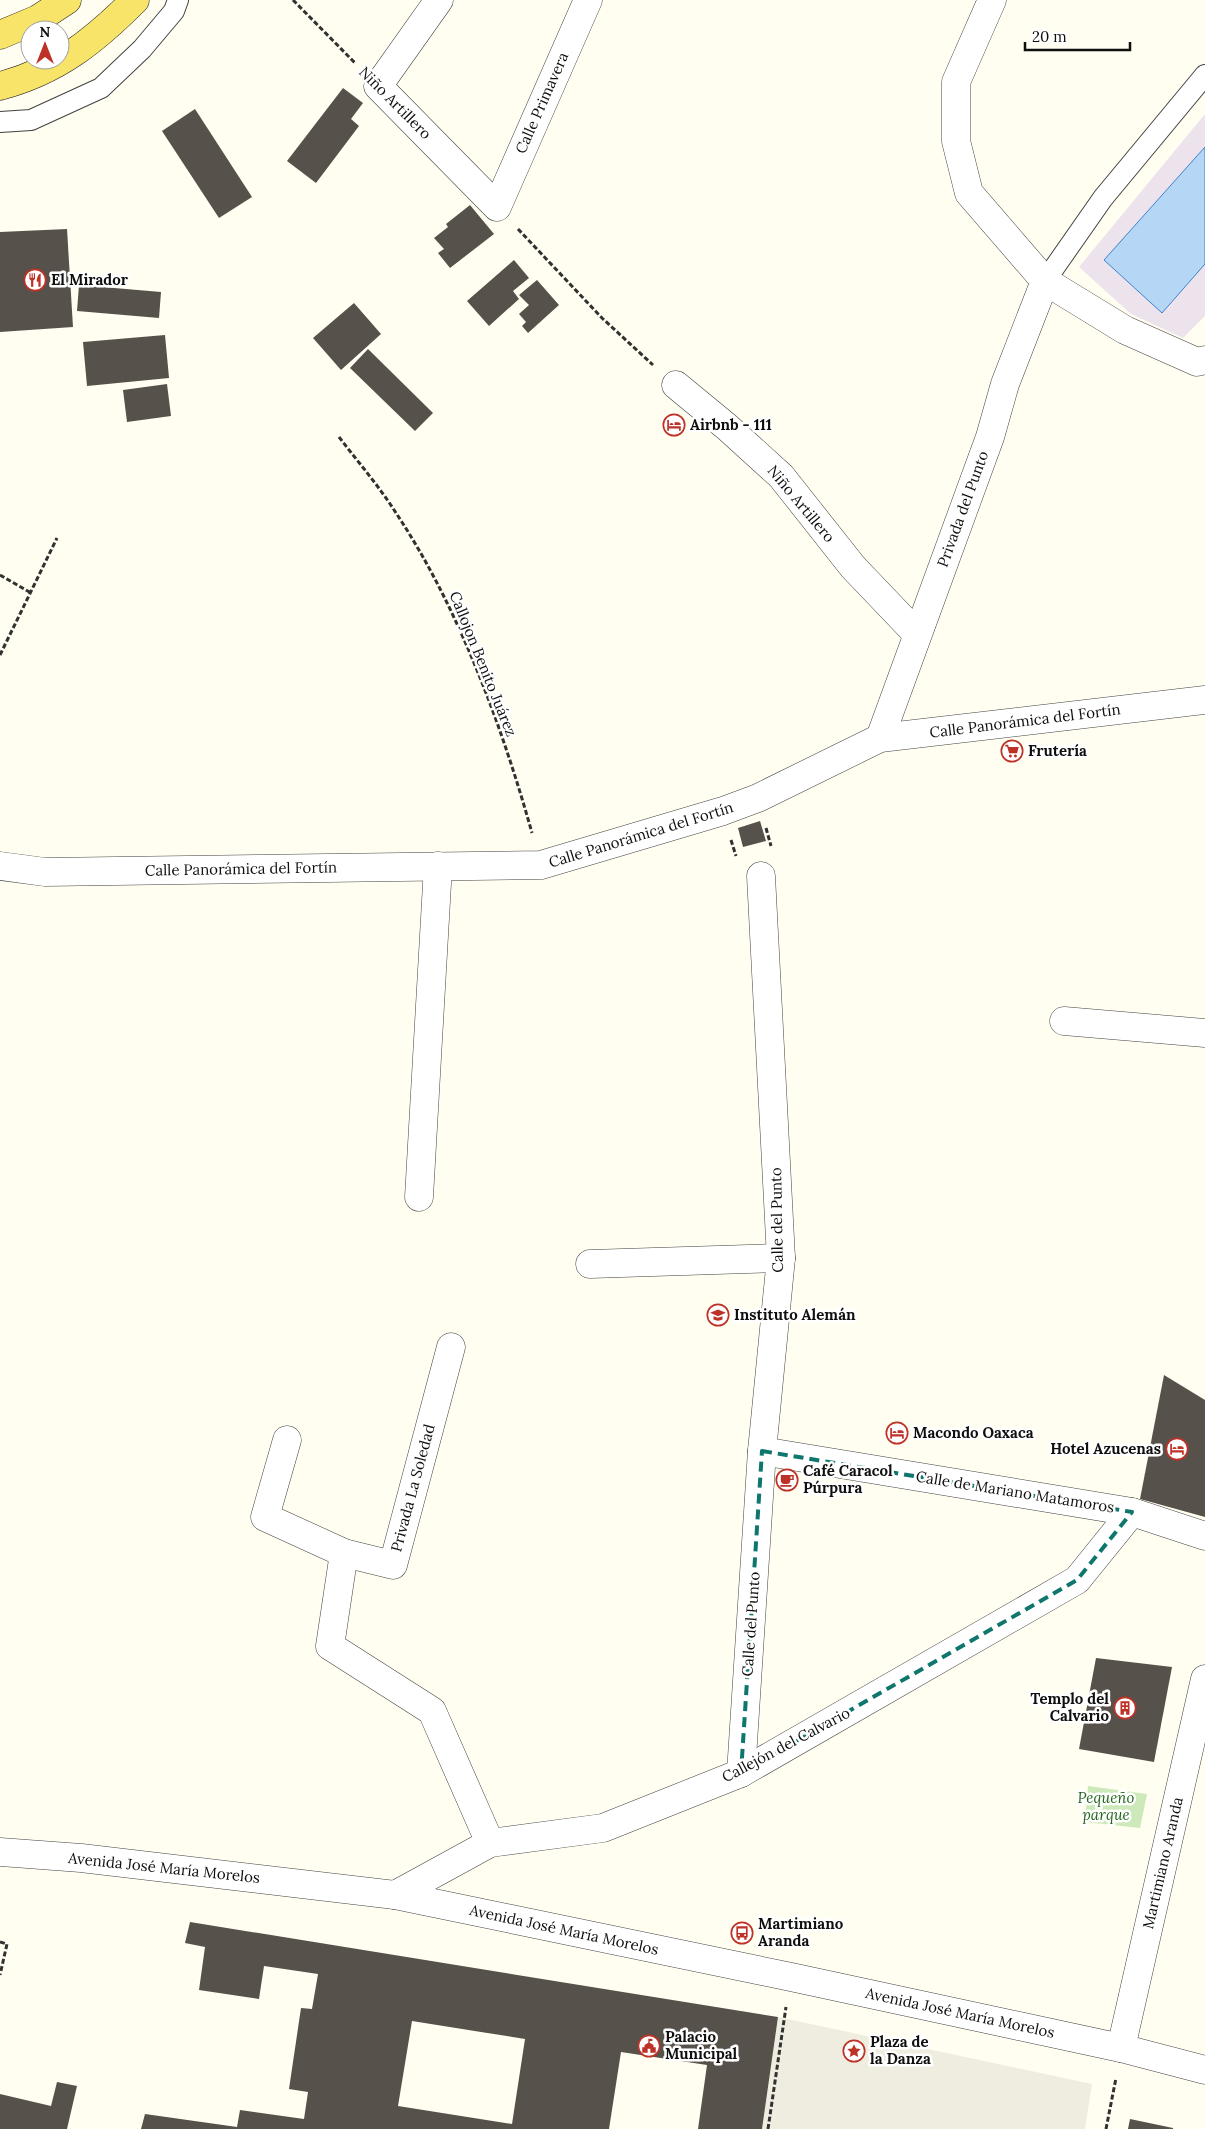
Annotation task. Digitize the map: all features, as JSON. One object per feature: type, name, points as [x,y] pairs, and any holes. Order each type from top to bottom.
[{"type":"main road","points":[[0,35],[38,19],[67,0]]},
{"type":"main road","points":[[0,86],[55,65],[76,52],[104,32],[135,0]]},
{"type":"street","points":[[378,86],[439,0]]},
{"type":"street","name":"Calle Primavera","points":[[496,207],[588,0]]},
{"type":"street","points":[[992,0],[956,82],[956,141],[969,193],[1045,281],[1125,330],[1198,362],[1205,360]]},
{"type":"street","name":"Niño Artillero","points":[[378,86],[496,207]]},
{"type":"street","name":"Privada del Punto","points":[[880,738],[990,437],[1005,384],[1045,281]]},
{"type":"street","name":"Niño Artillero","points":[[676,385],[727,427],[781,476],[853,567],[917,634]]},
{"type":"street","name":"Calle Panorámica del Fortín","points":[[0,866],[45,872],[541,865],[723,811],[758,798],[880,738],[1205,700]]},
{"type":"street","points":[[419,1196],[438,866]]},
{"type":"street","name":"Calle del Punto","points":[[740,1773],[762,1451],[781,1258],[760,874]]},
{"type":"street","points":[[1064,1021],[1205,1032]]},
{"type":"street","points":[[590,1264],[781,1258]]},
{"type":"street","name":"Privada La Soledad","points":[[287,1440],[265,1517],[344,1553],[393,1565],[451,1347]]},
{"type":"street","name":"Calle de Mariano Matamoros","points":[[762,1451],[1132,1512],[1205,1536]]},
{"type":"street","name":"Callejón del Calvario","points":[[395,1895],[490,1843],[603,1828],[740,1773],[1077,1580],[1132,1512]]},
{"type":"street","points":[[344,1553],[330,1646],[432,1712],[490,1843]]},
{"type":"street","name":"Martimiano Aranda","points":[[1121,2048],[1205,1679]]},
{"type":"street","name":"Avenida José María Morelos","points":[[0,1852],[81,1858],[395,1895],[1121,2048],[1205,2070]]},
{"type":"lane","points":[[0,122],[31,120],[101,88],[142,49],[174,11],[178,0]]},
{"type":"lane","points":[[1045,281],[1103,198],[1205,75]]},
{"type":"path","name":"Niño Artillero","points":[[293,0],[378,86]]},
{"type":"path","points":[[496,207],[602,318],[676,385]]},
{"type":"path","name":"Callojon Benito Juárez","points":[[339,437],[396,512],[441,589],[476,668],[520,791],[541,865]]},
{"type":"path","points":[[0,655],[57,538]]},
{"type":"path","points":[[0,575],[31,593]]},
{"type":"path","points":[[758,798],[760,874]]},
{"type":"path","points":[[723,811],[760,874]]},
{"type":"path","points":[[0,1942],[7,1944],[0,1975]]},
{"type":"path","points":[[768,2129],[784,2018]]},
{"type":"path","points":[[1106,2129],[1113,2092]]},
{"type":"highlighted area","points":[[762,1451],[1132,1512],[1077,1580],[741,1773]]},
{"type":"shaded area","points":[[1205,114],[1205,316],[1183,338],[1131,314],[1079,267]]},
{"type":"shaded area","name":"Plaza de la Danza","points":[[778,2017],[1092,2084],[1085,2129],[762,2129]]},
{"type":"green space","name":"Pequeño parque","points":[[1088,1786],[1147,1794],[1140,1828],[1085,1822]]},
{"type":"water","points":[[1205,147],[1205,264],[1162,313],[1104,260]]},
{"type":"building","points":[[343,88],[363,103],[351,119],[359,126],[316,183],[287,161]]},
{"type":"building","points":[[195,109],[252,197],[219,218],[162,131]]},
{"type":"building","points":[[470,205],[494,234],[450,268],[438,253],[444,249],[434,238],[448,227],[446,224]]},
{"type":"building","name":"El Mirador","points":[[67,229],[73,327],[0,332],[0,232]]},
{"type":"building","points":[[514,260],[529,278],[513,291],[519,299],[489,326],[467,301]]},
{"type":"building","points":[[537,280],[559,305],[528,333],[522,326],[526,322],[519,314],[529,305],[519,295]]},
{"type":"building","points":[[79,285],[161,292],[159,318],[77,311]]},
{"type":"building","points":[[354,303],[381,334],[341,370],[313,338]]},
{"type":"building","points":[[165,335],[169,378],[87,386],[83,342]]},
{"type":"building","points":[[368,349],[433,413],[415,431],[350,368]]},
{"type":"building","points":[[167,384],[171,416],[127,422],[123,390]]},
{"type":"building","points":[[760,821],[766,841],[743,847],[738,828]]},
{"type":"building","name":"Hotel Azucenas","points":[[1164,1375],[1205,1400],[1205,1517],[1140,1499]]},
{"type":"building","name":"Templo del Calvario","points":[[1096,1658],[1172,1667],[1154,1762],[1079,1749]]},
{"type":"building","name":"Palacio Municipal","points":[[190,1922],[778,2017],[762,2129],[698,2129],[707,2065],[621,2052],[609,2129],[141,2129],[145,2114],[237,2127],[240,2110],[304,2119],[308,2092],[289,2089],[301,2008],[312,2009],[318,1974],[264,1966],[259,1999],[199,1990],[205,1947],[185,1943]],"holes":[[[412,2021],[525,2039],[512,2124],[398,2106]]]},
{"type":"building","points":[[57,2082],[77,2086],[67,2129],[0,2129],[0,2094],[51,2106]]},
{"type":"building","points":[[1130,2119],[1173,2128],[1173,2129],[1128,2129]]},
{"type":"place","name":"El Mirador","points":[[35,280]]},
{"type":"place","name":"Airbnb - 111","points":[[674,425]]},
{"type":"place","name":"Frutería","points":[[1012,751]]},
{"type":"place","name":"Instituto Alemán","points":[[718,1315]]},
{"type":"place","name":"Macondo Oaxaca","points":[[897,1433]]},
{"type":"place","name":"Hotel Azucenas","points":[[1177,1449]]},
{"type":"place","name":"Café Caracol Púrpura","points":[[787,1480]]},
{"type":"place","name":"Templo del Calvario","points":[[1125,1708]]},
{"type":"place","name":"Martimiano Aranda","points":[[742,1933]]},
{"type":"place","name":"Palacio Municipal","points":[[649,2046]]},
{"type":"place","name":"Plaza de la Danza","points":[[854,2051]]}]
